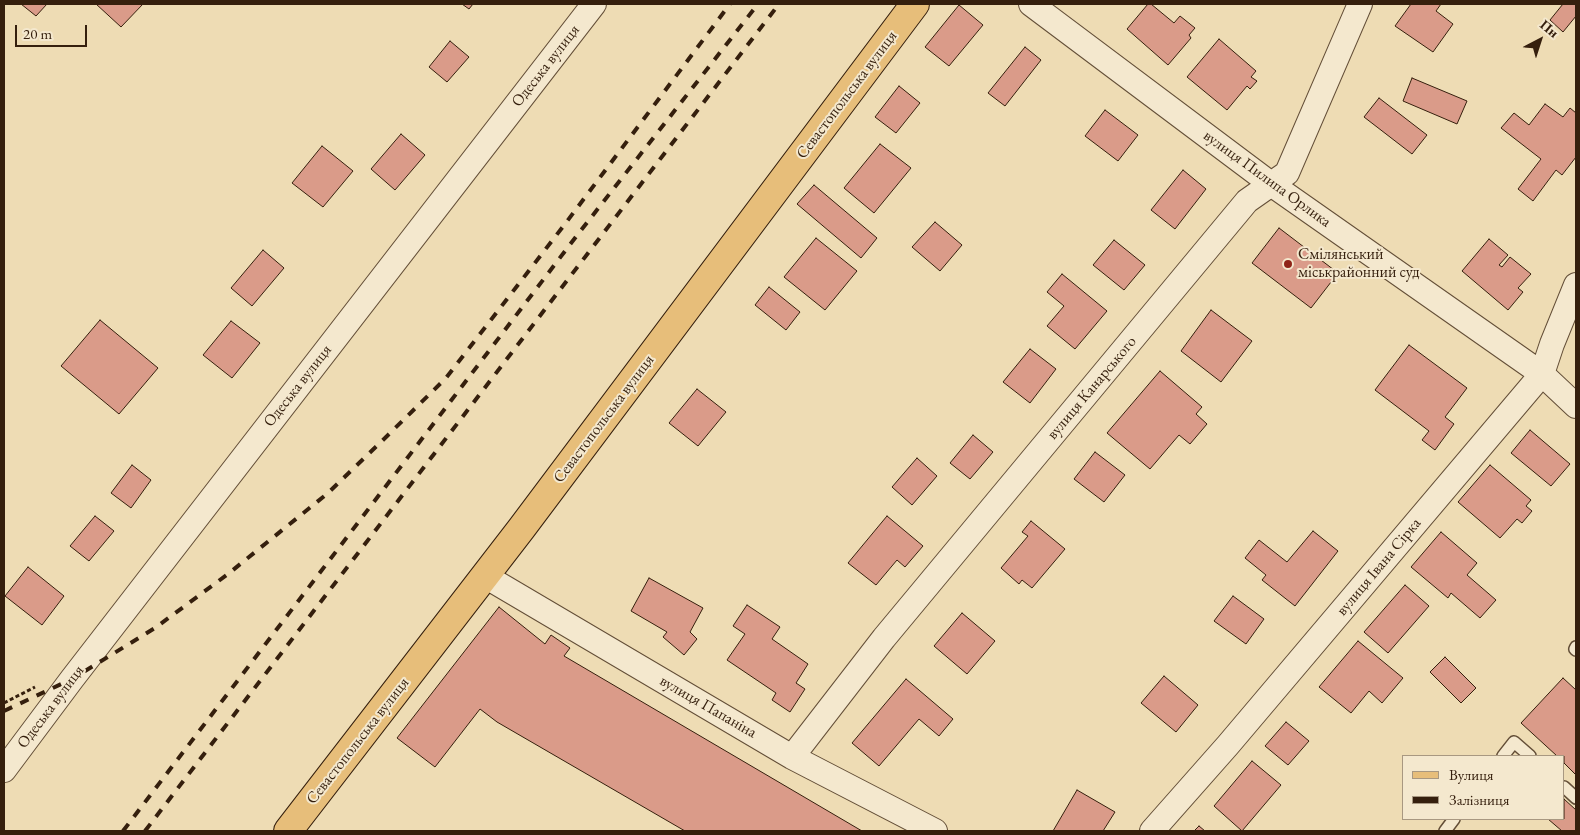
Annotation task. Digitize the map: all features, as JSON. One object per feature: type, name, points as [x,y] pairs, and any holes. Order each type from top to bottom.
[{"type":"main road","name":"Севастопольська вулиця","points":[[288,831],[484,576],[915,4]]},
{"type":"street","name":"Одеська вулиця","points":[[4,770],[84,663],[594,4]]},
{"type":"street","name":"вулиця Пилипа Орлика","points":[[1031,4],[1271,184],[1542,374],[1576,406]]},
{"type":"street","name":"вулиця Канарського","points":[[792,757],[884,638],[1247,201],[1287,173],[1360,4]]},
{"type":"street","name":"вулиця Івана Сірка","points":[[1152,831],[1228,745],[1542,374],[1576,285]]},
{"type":"street","name":"вулиця Папаніна","points":[[484,576],[792,757],[935,831]]},
{"type":"lane","points":[[1504,755],[1514,742],[1529,755]]},
{"type":"lane","points":[[1565,788],[1576,798]]},
{"type":"lane","points":[[1445,831],[1453,820]]},
{"type":"building","points":[[21,4],[47,4],[36,16]]},
{"type":"building","points":[[96,4],[143,4],[121,27]]},
{"type":"building","points":[[462,4],[473,4],[469,9]]},
{"type":"building","points":[[1148,4],[1151,4],[1174,23],[1180,16],[1195,28],[1189,35],[1191,38],[1168,65],[1127,29]]},
{"type":"building","points":[[1411,4],[1441,4],[1436,11],[1453,24],[1433,52],[1395,26]]},
{"type":"building","points":[[1563,4],[1576,4],[1576,16],[1563,32],[1550,20]]},
{"type":"building","points":[[959,5],[983,25],[949,66],[925,47]]},
{"type":"building","points":[[1219,39],[1256,71],[1251,77],[1257,81],[1250,89],[1247,86],[1227,110],[1187,77]]},
{"type":"building","points":[[450,41],[469,57],[447,82],[429,67]]},
{"type":"building","points":[[1025,47],[1041,60],[1005,106],[988,93]]},
{"type":"building","points":[[1412,78],[1467,101],[1457,124],[1403,101]]},
{"type":"building","points":[[899,86],[920,103],[896,133],[875,117]]},
{"type":"building","points":[[1379,98],[1427,135],[1412,154],[1364,117]]},
{"type":"building","points":[[1545,104],[1563,117],[1570,108],[1576,113],[1576,157],[1562,175],[1556,170],[1533,201],[1518,189],[1541,159],[1501,128],[1514,113],[1529,125]]},
{"type":"building","points":[[1105,110],[1138,135],[1118,161],[1085,136]]},
{"type":"building","points":[[401,134],[425,155],[395,190],[371,169]]},
{"type":"building","points":[[880,144],[911,168],[874,213],[844,188]]},
{"type":"building","points":[[322,146],[353,171],[323,207],[292,183]]},
{"type":"building","points":[[1183,170],[1206,189],[1175,229],[1151,210]]},
{"type":"building","points":[[814,185],[877,238],[861,258],[797,204]]},
{"type":"building","points":[[935,222],[962,245],[940,271],[912,247]]},
{"type":"building","points":[[1279,228],[1338,273],[1311,308],[1252,263]]},
{"type":"building","points":[[816,238],[857,271],[825,310],[784,277]]},
{"type":"building","points":[[1489,239],[1508,255],[1499,265],[1502,267],[1510,257],[1531,274],[1518,288],[1523,292],[1508,310],[1462,271]]},
{"type":"building","points":[[1114,240],[1145,265],[1124,290],[1093,265]]},
{"type":"building","points":[[263,250],[284,268],[252,306],[231,288]]},
{"type":"building","points":[[1062,274],[1107,311],[1075,349],[1047,326],[1064,306],[1047,292]]},
{"type":"building","points":[[769,287],[800,312],[786,330],[755,305]]},
{"type":"building","points":[[1211,310],[1252,341],[1221,382],[1181,351]]},
{"type":"building","points":[[100,320],[158,368],[119,414],[61,366]]},
{"type":"building","points":[[231,321],[260,343],[232,378],[203,355]]},
{"type":"building","points":[[1409,345],[1467,388],[1445,417],[1454,424],[1435,450],[1422,440],[1429,431],[1375,390]]},
{"type":"building","points":[[1030,349],[1056,369],[1030,403],[1003,382]]},
{"type":"building","points":[[1160,371],[1202,407],[1196,414],[1207,424],[1190,444],[1179,435],[1150,469],[1107,433]]},
{"type":"building","points":[[697,389],[726,412],[698,446],[669,423]]},
{"type":"building","points":[[1530,430],[1570,464],[1551,486],[1511,453]]},
{"type":"building","points":[[973,435],[993,452],[970,479],[950,463]]},
{"type":"building","points":[[1095,452],[1125,475],[1104,502],[1074,479]]},
{"type":"building","points":[[917,458],[937,476],[912,505],[892,487]]},
{"type":"building","points":[[132,465],[151,480],[131,508],[111,493]]},
{"type":"building","points":[[1490,465],[1531,500],[1526,506],[1532,511],[1522,523],[1517,519],[1500,538],[1458,502]]},
{"type":"building","points":[[95,516],[114,531],[89,561],[70,546]]},
{"type":"building","points":[[887,516],[923,546],[905,567],[897,560],[876,585],[848,563]]},
{"type":"building","points":[[1031,521],[1065,549],[1032,588],[1022,580],[1019,584],[1001,568],[1028,536],[1022,532]]},
{"type":"building","points":[[1313,531],[1338,551],[1295,606],[1262,580],[1266,575],[1245,558],[1259,540],[1287,562]]},
{"type":"building","points":[[1441,532],[1477,563],[1467,575],[1496,600],[1480,618],[1451,593],[1448,598],[1411,567]]},
{"type":"building","points":[[28,567],[64,596],[42,625],[5,596]]},
{"type":"building","points":[[649,578],[703,608],[690,632],[697,639],[684,655],[663,637],[667,632],[631,611]]},
{"type":"building","points":[[1405,585],[1429,606],[1388,653],[1364,632]]},
{"type":"building","points":[[1233,596],[1264,619],[1246,644],[1214,621]]},
{"type":"building","points":[[747,605],[780,627],[772,639],[808,664],[796,683],[805,689],[790,712],[772,700],[776,693],[727,660],[745,634],[733,626]]},
{"type":"building","points":[[499,607],[545,644],[551,635],[570,648],[564,656],[862,831],[685,831],[497,722],[480,709],[435,767],[397,738]]},
{"type":"building","points":[[962,613],[995,641],[967,674],[934,646]]},
{"type":"building","points":[[1358,641],[1403,678],[1382,703],[1369,691],[1351,713],[1319,687]]},
{"type":"building","points":[[1445,657],[1476,688],[1461,703],[1430,672]]},
{"type":"building","points":[[1164,676],[1198,705],[1176,732],[1141,703]]},
{"type":"building","points":[[1563,678],[1576,690],[1576,775],[1565,764],[1565,755],[1556,755],[1521,723]]},
{"type":"building","points":[[906,679],[953,719],[939,736],[919,719],[879,766],[852,743]]},
{"type":"building","points":[[1286,722],[1309,741],[1288,765],[1265,746]]},
{"type":"building","points":[[1252,761],[1281,785],[1242,831],[1214,806]]},
{"type":"building","points":[[1077,790],[1115,812],[1103,831],[1053,831]]},
{"type":"building","points":[[1565,800],[1576,810],[1576,831],[1562,831],[1549,820],[1565,820]]},
{"type":"building","points":[[1199,826],[1205,831],[1194,831]]},
{"type":"railway","points":[[4,711],[72,679],[155,628],[228,574],[328,493],[383,440],[446,378],[565,224],[730,4]]},
{"type":"railway","points":[[123,831],[575,238],[758,4]]},
{"type":"railway","points":[[145,831],[779,4]]},
{"type":"place","name":"Смілянський міськрайонний суд","points":[[1288,264]]}]
